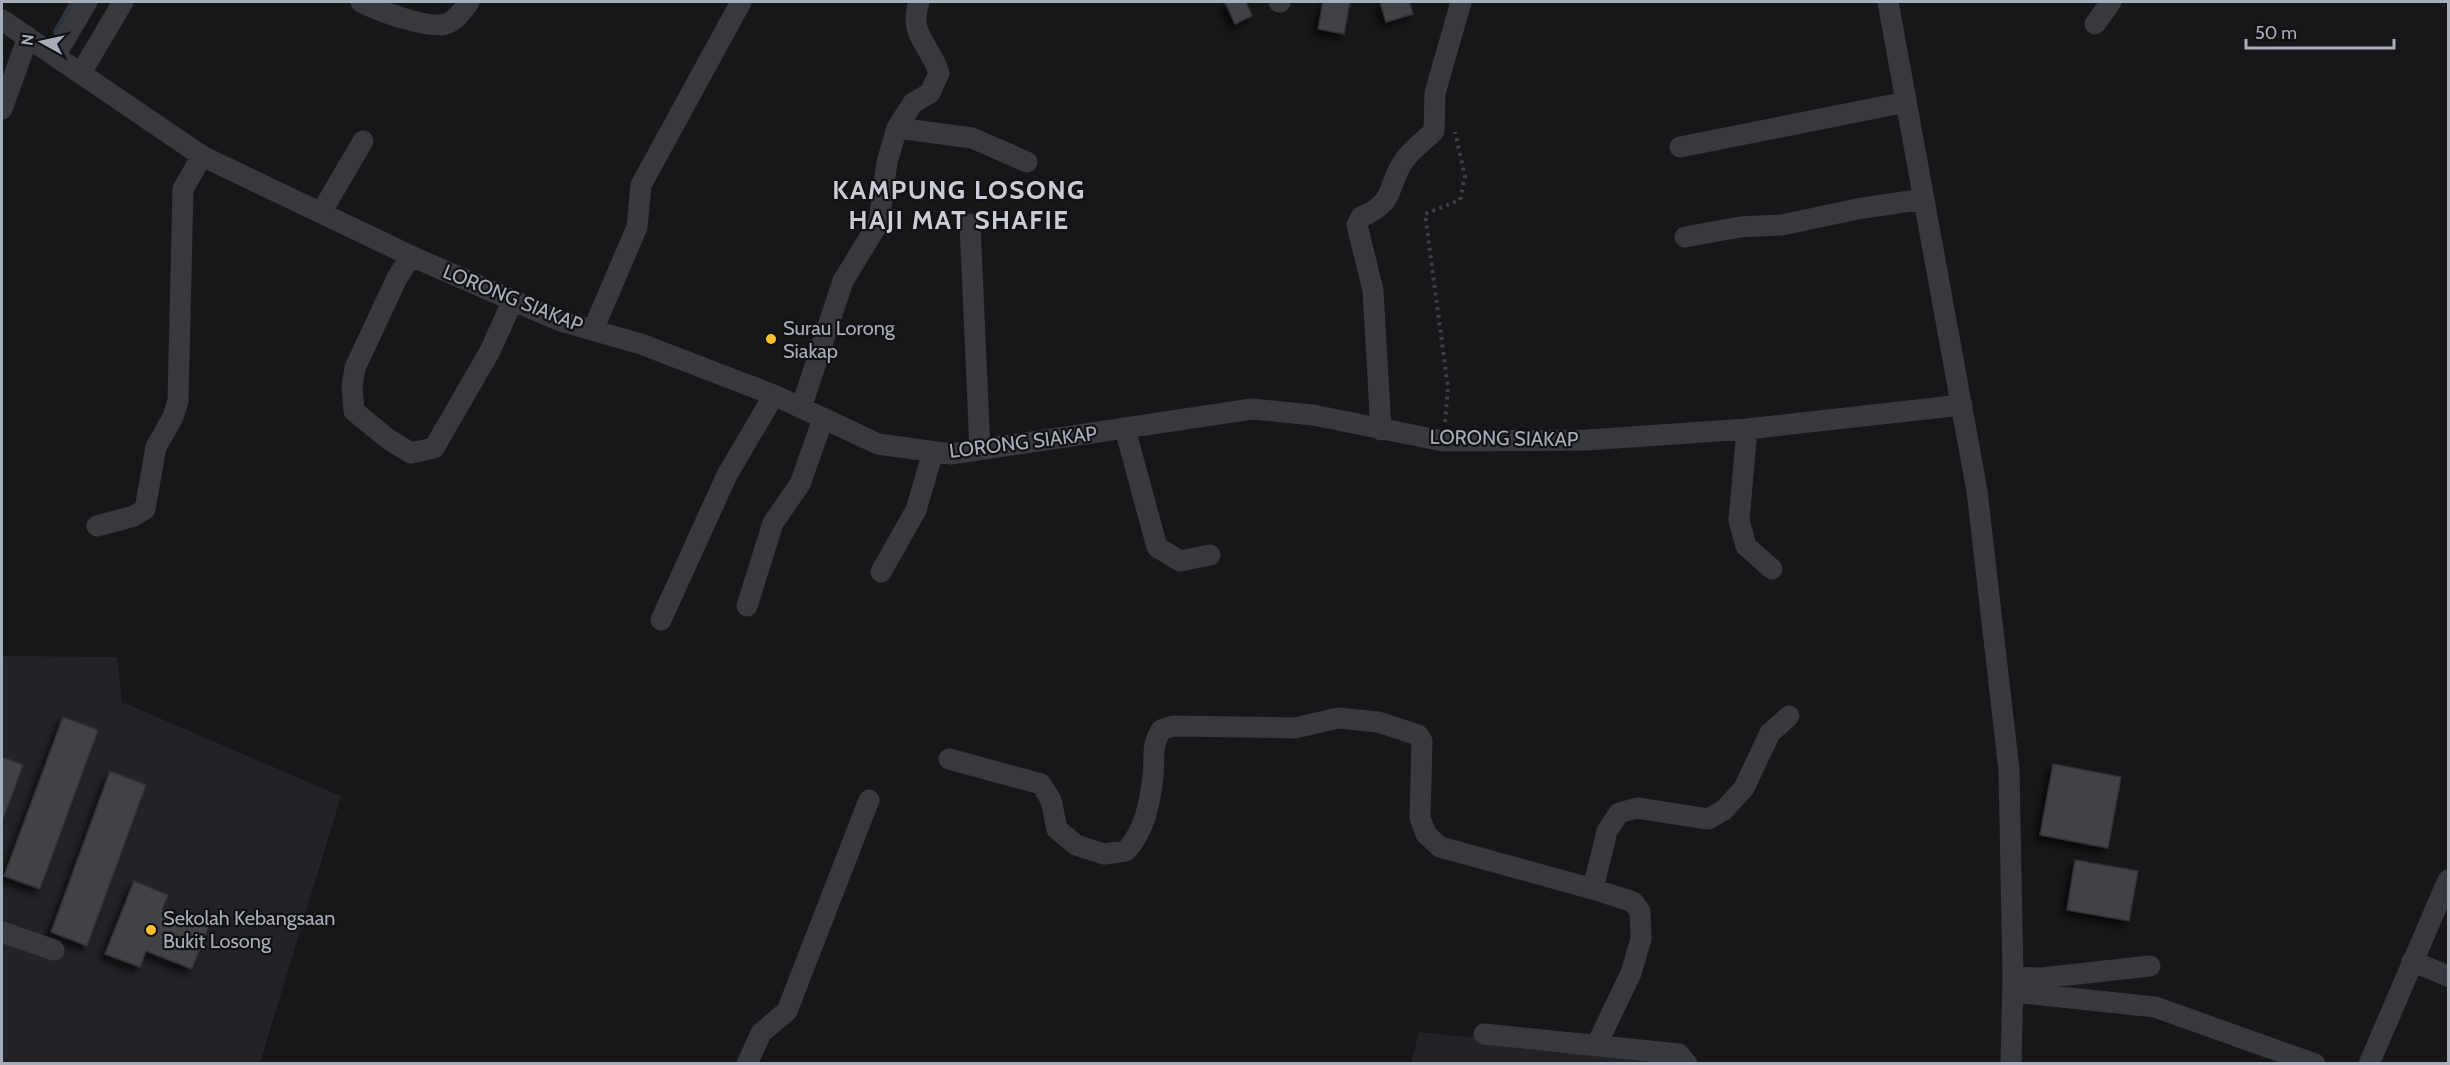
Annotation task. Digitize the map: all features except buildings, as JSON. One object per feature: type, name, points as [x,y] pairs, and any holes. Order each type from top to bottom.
[{"type":"street","points":[[55,56],[87,2]]},
{"type":"street","points":[[81,73],[123,2]]},
{"type":"street","points":[[362,2],[424,24],[447,24],[470,2]]},
{"type":"street","points":[[593,330],[637,227],[641,185],[741,2]]},
{"type":"street","points":[[801,408],[843,281],[879,222],[887,162],[897,128],[913,103],[930,93],[939,73],[934,57],[918,36],[914,18],[919,2]]},
{"type":"street","points":[[1382,430],[1373,290],[1357,225],[1361,217],[1378,210],[1389,195],[1403,162],[1434,131],[1436,93],[1461,2]]},
{"type":"street","points":[[1888,2],[1977,491],[2009,770],[2013,985],[2011,1064]]},
{"type":"street","points":[[2095,24],[2111,2]]},
{"type":"street","name":"LORONG SIAKAP","points":[[2,20],[202,156],[411,256],[560,321],[641,344],[774,395],[878,444],[951,454],[1252,409],[1313,415],[1443,441],[1587,440],[1747,429],[1962,405]]},
{"type":"street","points":[[2,110],[28,37]]},
{"type":"street","points":[[1680,147],[1906,102]]},
{"type":"street","points":[[897,128],[972,138],[1027,162]]},
{"type":"street","points":[[322,212],[363,141]]},
{"type":"street","points":[[97,526],[134,516],[145,509],[156,447],[173,417],[178,401],[183,189],[202,156]]},
{"type":"street","points":[[1685,237],[1740,227],[1782,225],[1857,209],[1924,199]]},
{"type":"street","points":[[970,224],[980,450]]},
{"type":"street","points":[[411,256],[397,278],[355,368],[352,386],[354,411],[388,439],[411,453],[434,448],[490,351],[513,300]]},
{"type":"street","points":[[661,620],[727,475],[774,395]]},
{"type":"street","points":[[747,606],[773,523],[800,484],[823,419]]},
{"type":"street","points":[[1125,429],[1157,548],[1180,561],[1210,555]]},
{"type":"street","points":[[1747,429],[1739,520],[1746,546],[1772,569]]},
{"type":"street","points":[[881,572],[916,510],[933,452]]},
{"type":"street","points":[[1593,889],[1607,831],[1619,813],[1636,808],[1708,819],[1724,810],[1744,788],[1770,733],[1789,716]]},
{"type":"street","points":[[949,759],[1041,784],[1051,800],[1057,829],[1076,844],[1104,854],[1126,851],[1138,838],[1149,806],[1153,774],[1153,743],[1161,730],[1173,726],[1295,728],[1338,718],[1378,722],[1418,735],[1422,741],[1420,818],[1426,834],[1440,847],[1593,889],[1633,902],[1640,911],[1641,939],[1631,973],[1596,1046]]},
{"type":"street","points":[[747,1064],[761,1033],[787,1011],[869,800]]},
{"type":"street","points":[[2369,1064],[2448,880]]},
{"type":"street","points":[[2,932],[54,950]]},
{"type":"street","points":[[2412,961],[2448,976]]},
{"type":"street","points":[[2013,985],[2041,978],[2150,966]]},
{"type":"street","points":[[2013,985],[2155,1007],[2315,1064]]},
{"type":"street","points":[[1484,1034],[1679,1054],[1687,1064]]},
{"type":"path","points":[[1443,441],[1448,388],[1425,214],[1460,200],[1465,176],[1452,122]]},
{"type":"shaded area","name":"Sekolah Kebangsaan Bukit Losong","points":[[2,656],[117,657],[122,702],[341,796],[260,1063],[2,1064]]},
{"type":"shaded area","points":[[1419,1032],[1677,1059],[1677,1064],[1411,1064]]},
{"type":"waterway","points":[[56,32],[73,2]]},
{"type":"place","name":"Surau Lorong Siakap","points":[[771,339]]},
{"type":"place","name":"Sekolah Kebangsaan Bukit Losong","points":[[151,930]]},
{"type":"district","name":"KAMPUNG LOSONG HAJI MAT SHAFIE","points":[[959,205]]}]
